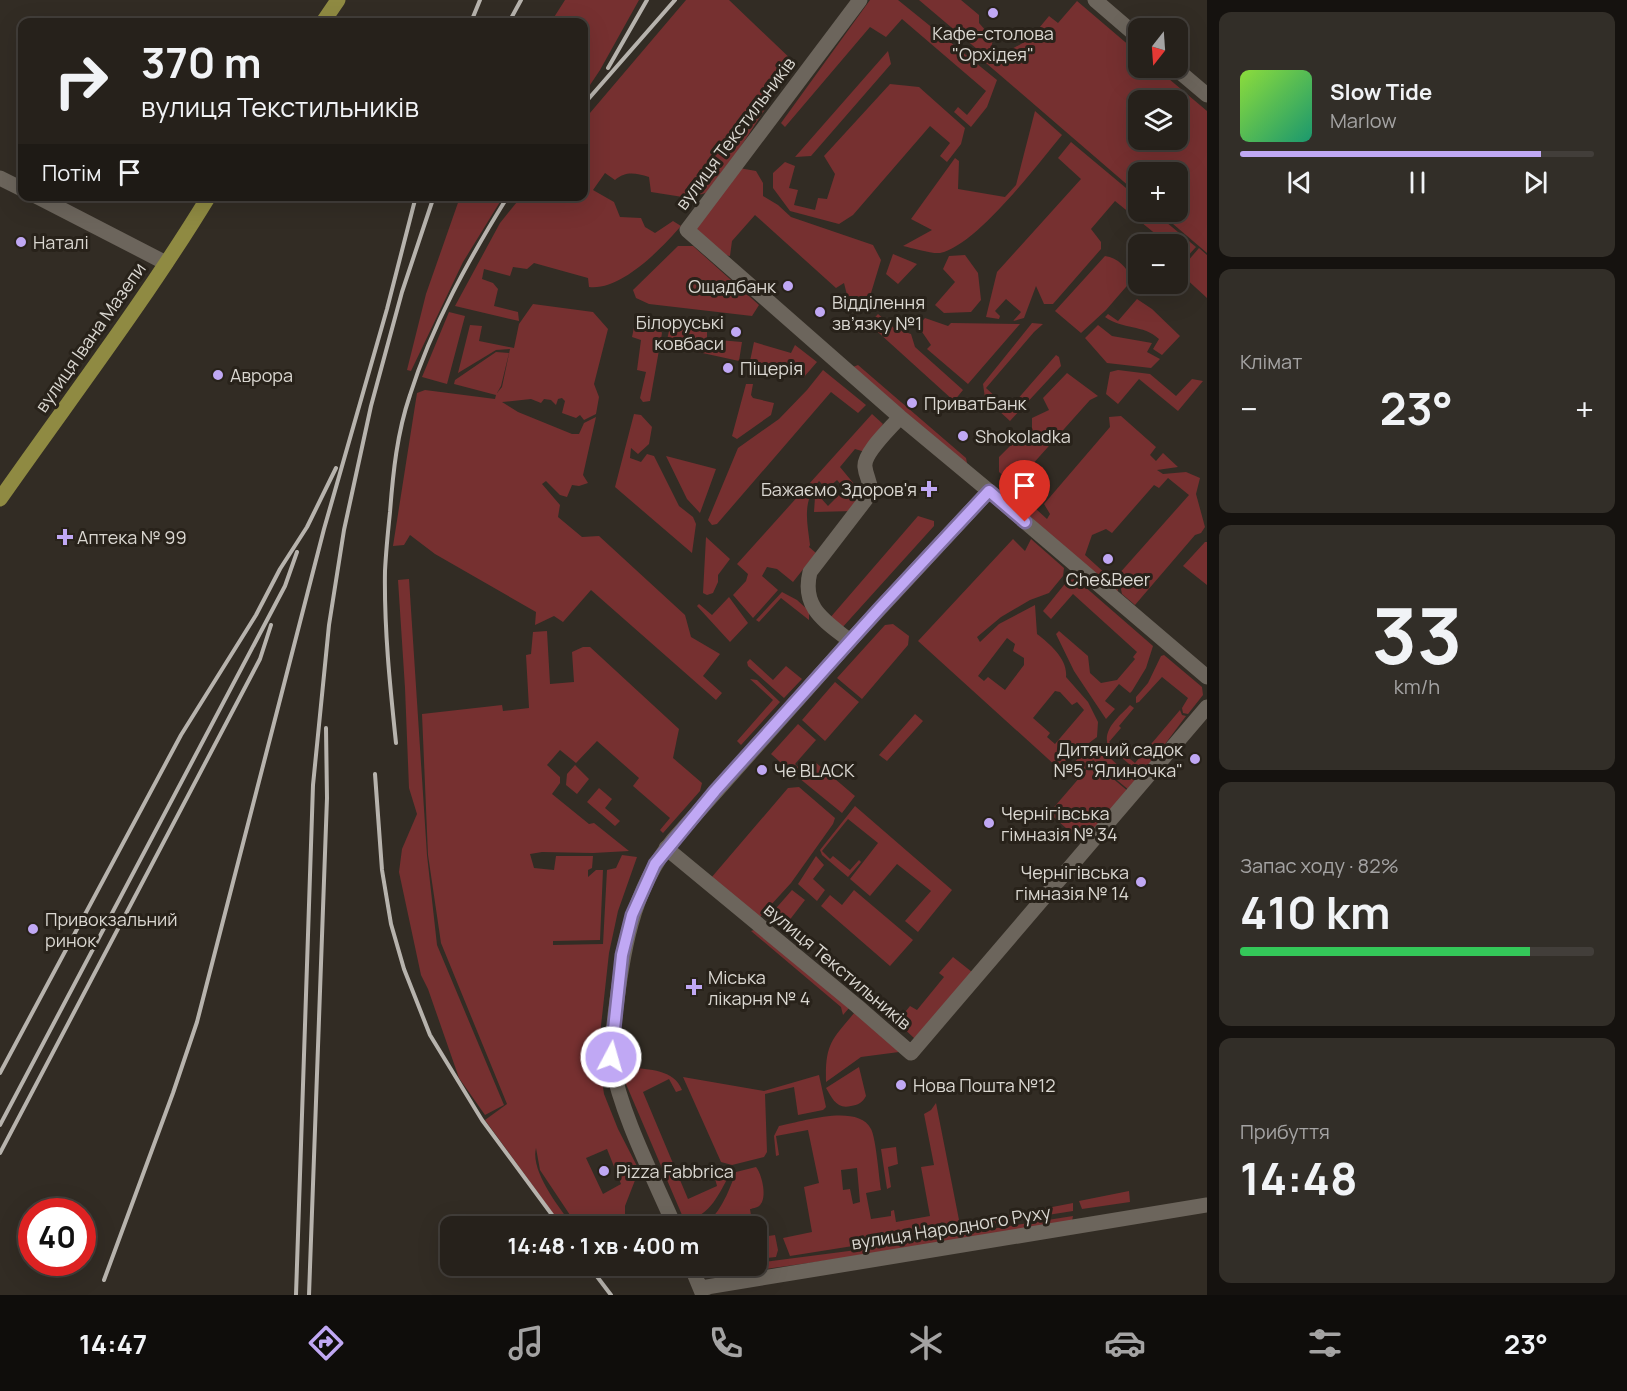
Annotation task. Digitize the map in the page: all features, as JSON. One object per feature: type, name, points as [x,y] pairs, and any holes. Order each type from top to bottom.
[{"type":"main road","points":[[326,18],[338,0]]},
{"type":"main road","name":"вулиця Івана Мазепи","points":[[0,499],[166,263],[206,201]]},
{"type":"street","name":"вулиця Текстильників","points":[[860,0],[687,230],[900,417],[1207,677]]},
{"type":"street","points":[[1095,0],[1128,28]]},
{"type":"street","points":[[1187,78],[1207,95]]},
{"type":"street","points":[[0,178],[18,187]]},
{"type":"street","points":[[46,201],[166,263]]},
{"type":"street","points":[[850,641],[809,604],[806,585],[810,572],[870,494],[872,485],[864,465],[867,454],[900,417]]},
{"type":"street","points":[[670,1216],[633,1129],[611,1057],[622,955],[632,915],[655,864],[666,848],[850,641],[989,491]]},
{"type":"street","name":"вулиця Текстильників","points":[[666,848],[857,1006],[910,1053],[1207,707]]},
{"type":"street","name":"вулиця Народного Руху","points":[[702,1292],[1207,1205]]},
{"type":"street","points":[[695,1276],[702,1292]]},
{"type":"shaded area","points":[[565,0],[639,0],[588,88],[588,18],[554,18]]},
{"type":"shaded area","points":[[686,0],[729,0],[795,63],[712,191],[689,198],[651,192],[649,177],[631,174],[623,175],[615,180],[605,173],[593,190],[614,202],[620,217],[641,218],[645,227],[655,233],[673,221],[681,226],[640,267],[614,282],[589,287],[588,278],[534,263],[527,269],[513,267],[510,276],[484,269],[482,279],[493,283],[498,289],[494,306],[518,312],[519,321],[455,306],[500,223],[518,201],[588,201],[588,115]]},
{"type":"shaded area","points":[[870,0],[898,0],[997,80],[987,107],[971,127],[954,112],[958,107],[967,115],[986,91],[902,19],[886,37],[870,27],[785,127],[781,123]]},
{"type":"shaded area","points":[[919,0],[961,0],[979,15],[979,23],[993,39],[990,54],[984,55]]},
{"type":"shaded area","points":[[1077,1],[1128,44],[1128,78],[1168,78],[1182,90],[1128,90],[1128,150],[1188,150],[1188,95],[1207,111],[1207,253],[1188,237],[1188,234],[1185,234],[1171,222],[1188,222],[1188,162],[1128,162],[1128,185],[986,63],[1030,39],[1049,16],[1058,23]]},
{"type":"shaded area","points":[[888,51],[891,64],[811,156],[795,157]]},
{"type":"shaded area","points":[[890,84],[919,87],[965,128],[961,144],[947,162],[940,156],[950,143],[930,126],[853,215],[839,224],[790,211],[773,188],[773,173],[785,162],[795,166],[789,188],[798,190],[794,205],[815,210],[818,198],[827,199],[835,174],[824,156]]},
{"type":"shaded area","points":[[1035,111],[1062,135],[1006,202],[971,236],[955,247],[940,253],[903,246],[932,230],[911,219],[955,158],[959,161],[958,189],[1005,197],[1016,185]]},
{"type":"shaded area","points":[[1071,142],[1128,190],[1128,212],[1115,201],[1091,229],[1101,242],[1101,249],[1053,304],[1044,304],[1036,286],[1024,318],[1013,321],[1021,312],[1006,299],[995,311],[1000,316],[999,319],[986,317],[997,272],[1081,179],[1058,158]]},
{"type":"shaded area","points":[[739,168],[756,171],[763,183],[763,196],[778,205],[791,217],[873,245],[881,260],[871,293],[860,301],[848,299],[844,283],[836,288],[755,215],[732,241],[730,256],[718,254],[696,228]]},
{"type":"shaded area","points":[[459,201],[501,201],[463,262],[411,371],[407,370],[426,294]]},
{"type":"shaded area","points":[[1141,222],[1166,222],[1180,234],[1156,234]]},
{"type":"shaded area","points":[[1188,240],[1196,247],[1188,256]]},
{"type":"shaded area","points":[[678,246],[693,246],[759,305],[752,316],[649,304],[636,298],[633,290]]},
{"type":"shaded area","points":[[1199,248],[1207,255],[1207,298],[1188,281],[1188,261]]},
{"type":"shaded area","points":[[893,254],[917,264],[898,284],[886,274]]},
{"type":"shaded area","points":[[965,255],[978,273],[981,300],[971,312],[944,313],[935,305],[955,282],[943,269],[949,256]]},
{"type":"shaded area","points":[[1105,256],[1122,264],[1128,271],[1128,285],[1106,310],[1081,333],[1055,311]]},
{"type":"shaded area","points":[[1137,299],[1152,309],[1180,336],[1162,355],[1153,349],[1159,339],[1153,334],[1119,324],[1105,317],[1108,314],[1118,321]]},
{"type":"shaded area","points":[[533,304],[593,312],[608,329],[594,384],[599,397],[596,414],[584,420],[580,415],[576,418],[562,413],[565,401],[562,398],[558,399],[556,405],[551,400],[544,399],[541,403],[531,399],[502,402],[518,412],[572,434],[579,434],[584,423],[596,417],[583,475],[588,483],[579,486],[572,485],[567,497],[560,495],[546,481],[542,484],[560,505],[558,517],[582,537],[599,536],[685,615],[691,637],[720,654],[703,676],[722,693],[716,700],[591,590],[563,622],[554,616],[535,625],[536,612],[435,554],[410,535],[404,545],[393,546],[417,393],[425,390],[495,399],[496,395],[454,384],[455,380],[496,352],[509,353],[501,386],[497,393],[502,387],[510,349],[496,350],[458,373],[470,325],[482,326],[479,341],[514,348],[519,324]]},
{"type":"shaded area","points":[[449,312],[465,316],[447,384],[422,377]]},
{"type":"shaded area","points":[[878,314],[894,328],[911,334],[915,347],[963,390],[954,401],[869,324]]},
{"type":"shaded area","points":[[636,318],[656,321],[662,333],[650,401],[643,402],[640,398],[646,372],[637,370],[641,340],[632,337]]},
{"type":"shaded area","points":[[925,318],[948,326],[951,323],[1020,324],[968,384],[927,349],[931,345],[918,326]]},
{"type":"shaded area","points":[[1032,323],[1043,324],[986,388],[1009,409],[1056,355],[1059,357],[1061,366],[1010,421],[985,398],[983,384]]},
{"type":"shaded area","points":[[1098,325],[1112,336],[1152,343],[1147,352],[1160,359],[1151,368],[1107,363],[1085,338]]},
{"type":"shaded area","points":[[670,326],[707,332],[707,339],[742,342],[739,361],[666,345]]},
{"type":"shaded area","points":[[754,342],[791,353],[795,345],[817,362],[804,377],[750,361]]},
{"type":"shaded area","points":[[858,365],[966,458],[967,463],[962,463],[853,367]]},
{"type":"shaded area","points":[[823,370],[866,405],[858,413],[831,392],[717,524],[712,525],[708,520],[738,448],[779,419]]},
{"type":"shaded area","points":[[1118,370],[1150,374],[1176,396],[1192,379],[1203,381],[1178,411],[1139,379],[1118,404],[1106,394],[1110,372]]},
{"type":"shaded area","points":[[1067,373],[1098,396],[1090,400],[1014,485],[999,472],[999,457],[1012,444],[1021,445],[1032,431],[1032,418],[1049,410],[1043,398]]},
{"type":"shaded area","points":[[746,384],[753,384],[751,395],[753,398],[774,403],[771,415],[737,439],[732,436]]},
{"type":"shaded area","points":[[634,414],[641,415],[652,427],[649,444],[638,454],[631,448],[630,458],[641,462],[647,454],[654,456],[679,506],[693,517],[696,524],[692,553],[615,487]]},
{"type":"shaded area","points":[[872,414],[883,424],[865,452],[855,449],[840,467],[859,490],[854,511],[814,512],[815,497],[819,496],[828,506],[845,489],[837,480],[827,489],[819,481],[810,496],[807,512],[809,547],[816,553],[793,582],[777,569],[767,567],[762,576],[778,590],[753,618],[733,595],[746,581],[748,574],[737,564]]},
{"type":"shaded area","points":[[1121,416],[1156,447],[1150,455],[1156,461],[1163,453],[1178,467],[1157,470],[1163,474],[1186,472],[1200,478],[1196,494],[1205,527],[1201,533],[1195,535],[1135,605],[1122,594],[1118,575],[1189,495],[1168,478],[1159,488],[1154,485],[1112,533],[1106,529],[1092,535],[1085,555],[1119,586],[1117,593],[1019,507],[1025,499],[1047,519],[1050,514],[1044,504],[1110,427],[1109,417]]},
{"type":"shaded area","points":[[666,456],[716,469],[700,513],[687,499]]},
{"type":"shaded area","points":[[918,516],[934,521],[934,526],[841,629],[829,619]]},
{"type":"shaded area","points":[[706,537],[730,559],[718,575],[718,582],[713,593],[707,595],[703,593]]},
{"type":"shaded area","points":[[1013,539],[1025,551],[1031,539],[1064,568],[1063,576],[1049,593],[1030,600],[1001,617],[977,637],[980,642],[999,624],[1035,605],[1037,634],[1061,658],[1066,677],[1088,702],[1098,722],[1097,737],[1057,767],[918,641]],"holes":[[[1007,638],[1015,644],[1013,651],[1024,658],[1024,665],[1005,690],[988,677],[984,681],[978,676]],[[1055,691],[1060,692],[1072,705],[1077,702],[1084,710],[1055,744],[1047,737],[1050,733],[1033,718]]]},
{"type":"shaded area","points":[[1207,542],[1207,585],[1183,566]]},
{"type":"shaded area","points":[[409,579],[427,855],[437,945],[504,1105],[485,1115],[459,1078],[421,975],[399,872],[402,849],[417,814],[409,788],[398,580]]},
{"type":"shaded area","points":[[1076,579],[1153,646],[1146,668],[1132,691],[1130,693],[1119,684],[1105,701],[1115,709],[1106,719],[1074,671],[1056,634],[1059,631],[1088,656],[1090,673],[1101,683],[1117,680],[1135,659],[1133,657],[1137,652],[1073,594],[1051,619],[1043,611],[1068,580]]},
{"type":"shaded area","points":[[782,592],[797,600],[809,611],[809,620],[781,598],[759,622],[756,620]]},
{"type":"shaded area","points":[[729,597],[748,623],[730,642],[697,606],[699,604],[712,615]]},
{"type":"shaded area","points":[[893,624],[909,636],[908,645],[862,699],[837,678],[885,625]]},
{"type":"shaded area","points":[[547,631],[550,684],[574,682],[572,652],[583,647],[590,647],[679,729],[673,758],[702,783],[700,791],[663,833],[660,830],[670,818],[633,786],[639,778],[597,741],[576,763],[560,750],[547,765],[560,777],[560,783],[552,794],[589,824],[594,823],[629,851],[530,854],[534,868],[554,870],[556,856],[593,856],[592,868],[588,870],[588,877],[596,870],[603,870],[600,940],[553,941],[553,945],[603,944],[607,870],[616,868],[622,855],[637,857],[618,911],[609,953],[598,1053],[604,1094],[618,1129],[639,1170],[625,1206],[625,1216],[571,1216],[540,1170],[536,1148],[537,1168],[547,1189],[566,1216],[555,1216],[485,1120],[507,1104],[441,943],[428,855],[422,714],[502,705],[503,711],[529,708],[526,655],[531,654],[533,632]],"holes":[[[607,1149],[621,1184],[603,1194],[586,1158]]]},
{"type":"shaded area","points":[[1164,655],[1202,687],[1203,695],[1188,714],[1183,713],[1182,708],[1188,698],[1162,677],[1136,703],[1136,697],[1148,683],[1161,656]]},
{"type":"shaded area","points":[[750,659],[773,680],[786,666],[802,679],[784,698],[748,666],[747,662]]},
{"type":"shaded area","points":[[750,679],[757,680],[780,702],[741,745],[737,741],[773,700]]},
{"type":"shaded area","points":[[835,682],[859,702],[825,741],[802,720]]},
{"type":"shaded area","points":[[1130,705],[1134,708],[1109,742],[1135,763],[1180,710],[1182,715],[1186,716],[1142,775],[1108,746],[1110,728]]},
{"type":"shaded area","points":[[915,714],[923,721],[887,761],[879,755]]},
{"type":"shaded area","points":[[798,724],[816,740],[795,764],[800,769],[795,775],[771,754]]},
{"type":"shaded area","points":[[1095,744],[1137,783],[1130,791],[1093,760],[1076,780],[1065,770]]},
{"type":"shaded area","points":[[814,761],[855,796],[842,813],[799,778]]},
{"type":"shaded area","points":[[1093,762],[1129,792],[1084,844],[1049,813]]},
{"type":"shaded area","points":[[575,765],[589,779],[577,794],[566,785],[567,774]]},
{"type":"shaded area","points":[[799,787],[835,818],[791,883],[759,918],[711,878],[788,788]]},
{"type":"shaded area","points":[[599,788],[612,799],[605,808],[620,821],[615,826],[587,802]]},
{"type":"shaded area","points":[[855,806],[952,890],[918,932],[905,921],[931,891],[897,864],[870,896],[850,879],[878,843],[848,819],[822,851],[830,859],[833,856],[850,870],[859,860],[861,862],[848,877],[822,855],[820,850]]},
{"type":"shaded area","points":[[816,856],[824,865],[813,879],[825,890],[817,901],[798,884]]},
{"type":"shaded area","points":[[792,890],[805,900],[785,926],[771,914]]},
{"type":"shaded area","points":[[854,890],[913,940],[890,966],[821,906],[830,895],[842,905]]},
{"type":"shaded area","points":[[757,929],[849,1008],[843,1015],[841,1007],[751,931]]},
{"type":"shaded area","points":[[953,957],[972,972],[915,1039],[897,1022],[910,1006],[917,1010],[944,977],[939,973]]},
{"type":"shaded area","points":[[855,1012],[899,1052],[861,1057],[826,1082],[827,1059],[831,1043]]},
{"type":"shaded area","points":[[630,1067],[667,1074],[678,1083],[682,1090],[676,1092],[669,1079],[643,1092],[688,1199],[717,1186],[712,1167],[731,1172],[718,1196],[702,1214],[682,1216],[626,1084],[625,1070]]},
{"type":"shaded area","points":[[859,1067],[866,1096],[856,1105],[846,1107],[839,1105],[826,1088]]},
{"type":"shaded area","points":[[819,1075],[826,1107],[823,1110],[798,1115],[794,1087],[765,1094],[767,1152],[764,1157],[732,1165],[721,1162],[683,1077],[764,1091]]},
{"type":"shaded area","points":[[936,1103],[960,1225],[1073,1203],[1073,1211],[790,1256],[783,1238],[812,1232],[804,1187],[819,1183],[808,1130],[776,1136],[779,1155],[776,1156],[774,1136],[779,1126],[828,1116],[854,1117],[864,1121],[873,1134],[881,1190],[866,1193],[871,1219],[891,1216],[891,1211],[894,1210],[896,1222],[930,1216],[921,1167],[934,1165],[924,1114]],"holes":[[[857,1168],[860,1202],[853,1204],[850,1189],[843,1190],[841,1170]]]},
{"type":"shaded area","points":[[896,1147],[898,1164],[888,1167],[891,1187],[887,1189],[881,1149]]},
{"type":"shaded area","points":[[756,1167],[764,1192],[762,1203],[750,1209],[751,1216],[714,1216],[727,1195],[736,1172]]},
{"type":"shaded area","points":[[1129,1191],[1130,1202],[1082,1209],[1079,1201]]},
{"type":"shaded area","points":[[1073,1216],[1072,1221],[873,1254],[767,1269],[767,1262],[872,1248]]},
{"type":"shaded area","points":[[775,1235],[778,1250],[776,1257],[767,1258],[767,1236]]},
{"type":"railway","points":[[473,18],[480,0]]},
{"type":"railway","points":[[511,18],[521,0]]},
{"type":"railway","points":[[608,68],[647,0]]},
{"type":"railway","points":[[588,99],[675,0]]},
{"type":"railway","points":[[104,1280],[197,1022],[324,529],[387,309],[415,201]]},
{"type":"railway","points":[[296,1295],[313,785],[329,625],[344,530],[371,406],[402,292],[432,201]]},
{"type":"railway","points":[[396,743],[386,635],[385,571],[399,438],[419,369],[440,318],[479,244],[505,201]]},
{"type":"railway","points":[[0,1073],[181,735],[256,615],[280,569],[307,527],[336,468]]},
{"type":"railway","points":[[0,1125],[285,586],[297,552]]},
{"type":"railway","points":[[0,1153],[260,659],[271,625]]},
{"type":"railway","points":[[309,1295],[327,798],[326,728]]},
{"type":"railway","points":[[375,774],[382,870],[391,924],[404,969],[430,1035],[482,1120],[553,1216]]},
{"type":"railway","points":[[597,1276],[611,1295]]},
{"type":"place","name":"Кафе-столова \"Орхідея\"","points":[[993,13]]},
{"type":"place","name":"Наталі","points":[[21,242]]},
{"type":"place","name":"Ощадбанк","points":[[788,286]]},
{"type":"place","name":"Відділення зв’язку №1","points":[[820,312]]},
{"type":"place","name":"Білоруські ковбаси","points":[[736,332]]},
{"type":"place","name":"Піцерія","points":[[728,368]]},
{"type":"place","name":"Аврора","points":[[218,375]]},
{"type":"place","name":"ПриватБанк","points":[[912,403]]},
{"type":"place","name":"Shokoladka","points":[[963,436]]},
{"type":"place","name":"Бажаємо Здоров'я","points":[[929,489]]},
{"type":"place","name":"Аптека № 99","points":[[65,537]]},
{"type":"place","name":"Che&Beer","points":[[1108,559]]},
{"type":"place","name":"Дитячий садок №5 \"Ялиночка\"","points":[[1195,759]]},
{"type":"place","name":"Че BLACK","points":[[762,770]]},
{"type":"place","name":"Чернігівська гімназія № 34","points":[[989,823]]},
{"type":"place","name":"Чернігівська гімназія № 14","points":[[1141,882]]},
{"type":"place","name":"Привокзальний ринок","points":[[33,929]]},
{"type":"place","name":"Міська лікарня № 4","points":[[694,987]]},
{"type":"place","name":"Нова Пошта №12","points":[[901,1085]]},
{"type":"place","name":"Pizza Fabbrica","points":[[604,1171]]},
{"type":"route","points":[[611,1057],[622,955],[632,915],[655,864],[666,848],[864,625],[989,491],[1025,522]]}]
